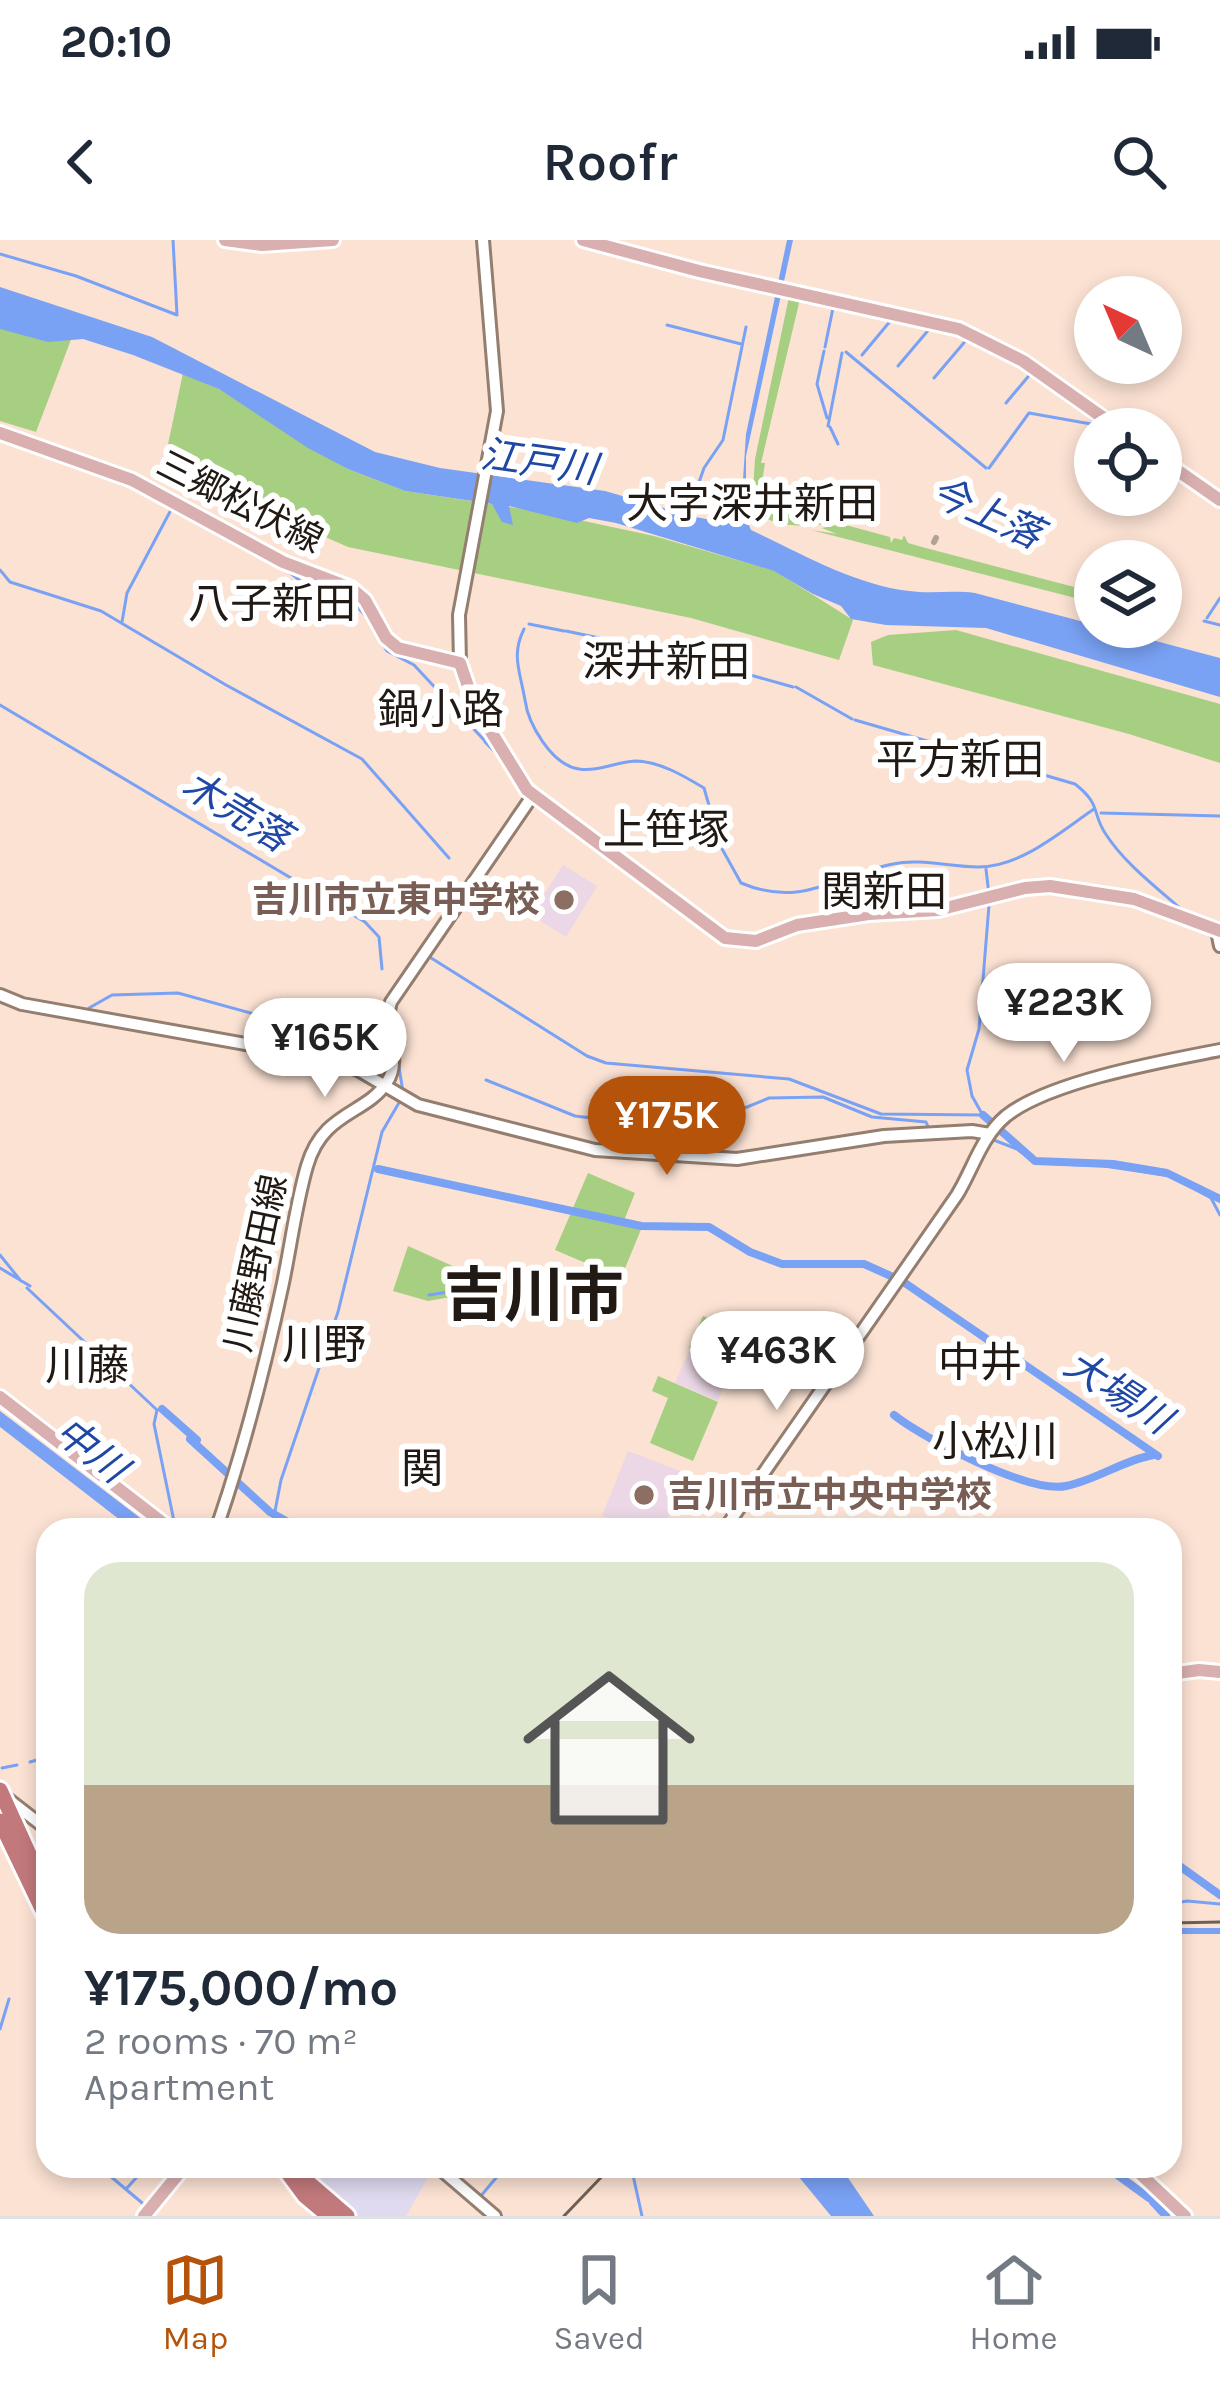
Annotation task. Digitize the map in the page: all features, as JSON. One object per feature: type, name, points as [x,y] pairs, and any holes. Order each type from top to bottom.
[{"type":"highway","points":[[5,1797],[36,1885]]},
{"type":"highway","points":[[298,2178],[338,2213]]},
{"type":"main road","points":[[225,240],[262,245],[333,240]]},
{"type":"main road","points":[[483,240],[497,400],[460,608],[459,658],[474,704],[533,795],[734,941],[756,941],[793,926],[830,920],[938,910],[1047,886],[1134,899],[1218,931],[1220,946]]},
{"type":"main road","points":[[583,240],[698,271],[943,324],[988,341],[1090,408]]},
{"type":"main road","name":"三郷松伏線","points":[[0,434],[132,480],[283,562],[351,588],[398,648],[459,658]]},
{"type":"main road","points":[[1182,473],[1220,500]]},
{"type":"main road","points":[[377,1082],[393,1067],[391,1002],[533,795]]},
{"type":"main road","points":[[0,995],[22,1004],[329,1059],[418,1105],[591,1150],[737,1159],[884,1136],[990,1134]]},
{"type":"main road","points":[[730,1518],[898,1278],[990,1134],[1011,1113],[1052,1093],[1158,1062],[1220,1050]]},
{"type":"main road","name":"川藤野田線","points":[[220,1518],[260,1383],[309,1162],[336,1121],[377,1082]]},
{"type":"main road","points":[[0,1397],[156,1518]]},
{"type":"main road","points":[[1182,1672],[1220,1672]]},
{"type":"main road","points":[[146,2216],[177,2178]]},
{"type":"main road","points":[[451,2178],[495,2216]]},
{"type":"main road","points":[[1143,2178],[1183,2216]]},
{"type":"shaded area","name":"吉川市立東中学校","points":[[563,865],[597,886],[566,937],[531,915]]},
{"type":"shaded area","points":[[689,1351],[731,1367],[718,1401],[675,1383]]},
{"type":"shaded area","name":"吉川市立中央中学校","points":[[628,1451],[688,1474],[668,1518],[602,1516]]},
{"type":"shaded area","points":[[308,2178],[428,2178],[406,2216],[353,2216]]},
{"type":"green space","points":[[790,292],[800,299],[761,463],[765,463],[759,502],[838,522],[779,523],[752,506],[755,459]]},
{"type":"green space","points":[[0,328],[37,338],[72,337],[36,432],[0,421]]},
{"type":"green space","points":[[183,373],[219,389],[348,469],[405,491],[542,512],[654,536],[775,571],[853,620],[839,660],[691,618],[348,547],[287,520],[166,454]]},
{"type":"green space","points":[[842,524],[890,537],[891,543],[904,535],[908,543],[1074,587],[1074,598],[811,530],[837,534],[822,528]]},
{"type":"green space","points":[[956,630],[1220,704],[1220,763],[873,665],[871,642],[888,635]]},
{"type":"green space","points":[[588,1173],[635,1193],[623,1223],[642,1227],[621,1278],[555,1250]]},
{"type":"green space","points":[[408,1246],[466,1272],[456,1296],[428,1301],[393,1291]]},
{"type":"green space","points":[[703,1316],[749,1333],[733,1364],[689,1348]]},
{"type":"green space","points":[[658,1376],[718,1402],[693,1461],[650,1443],[668,1398],[652,1391]]},
{"type":"water","points":[[787,240],[793,240],[746,456],[746,518],[751,530],[828,567],[889,588],[975,593],[1074,619],[1074,648],[1182,648],[1220,658],[1220,697],[986,628],[886,625],[851,619],[841,606],[774,571],[616,523],[589,518],[577,523],[509,506],[513,525],[502,522],[492,504],[405,491],[308,448],[219,389],[83,339],[48,342],[0,329],[0,287],[152,337],[375,452],[440,468],[605,491],[740,525],[746,434]]},
{"type":"water","points":[[0,1411],[140,1518],[118,1518],[0,1427]]},
{"type":"water","points":[[800,2178],[848,2178],[874,2216],[831,2216]]},
{"type":"waterway","points":[[0,254],[76,276],[177,315],[173,240]]},
{"type":"waterway","points":[[825,347],[833,308]]},
{"type":"waterway","points":[[862,355],[892,319]]},
{"type":"waterway","points":[[667,325],[741,344]]},
{"type":"waterway","points":[[696,491],[704,468],[723,440],[746,327]]},
{"type":"waterway","points":[[898,366],[931,327]]},
{"type":"waterway","points":[[934,378],[968,338]]},
{"type":"waterway","points":[[824,351],[817,384],[827,418]]},
{"type":"waterway","points":[[846,352],[986,468]]},
{"type":"waterway","points":[[828,426],[842,353]]},
{"type":"waterway","points":[[1006,403],[1032,372]]},
{"type":"waterway","points":[[989,468],[1029,413],[1074,421]]},
{"type":"waterway","points":[[830,427],[838,444]]},
{"type":"waterway","points":[[122,622],[127,593],[173,506]]},
{"type":"waterway","points":[[0,570],[10,582],[101,611],[362,759],[449,858]]},
{"type":"waterway","points":[[288,571],[303,583],[323,584]]},
{"type":"waterway","points":[[340,590],[366,616],[387,651],[414,665],[484,740]]},
{"type":"waterway","points":[[1207,618],[1220,598]]},
{"type":"waterway","name":"今上落","points":[[1204,621],[1220,625]]},
{"type":"waterway","points":[[529,624],[564,631]]},
{"type":"waterway","points":[[524,629],[517,655],[519,672],[531,720],[550,751],[579,769],[635,761],[653,764],[704,788],[721,847],[741,883],[763,890],[801,891],[903,862],[994,865],[1039,847],[1094,809]]},
{"type":"waterway","points":[[566,631],[628,644]]},
{"type":"waterway","points":[[629,644],[649,657],[667,654],[727,669]]},
{"type":"waterway","points":[[729,669],[793,687]]},
{"type":"waterway","points":[[796,687],[852,719]]},
{"type":"waterway","name":"木売落","points":[[0,705],[365,922],[379,937],[382,969]]},
{"type":"waterway","points":[[855,720],[1075,784],[1089,797],[1101,826],[1121,854],[1182,910]]},
{"type":"waterway","points":[[485,742],[501,758]]},
{"type":"waterway","points":[[1101,813],[1220,816]]},
{"type":"waterway","points":[[986,869],[989,895]]},
{"type":"waterway","points":[[981,1112],[967,1070],[979,1029],[989,905]]},
{"type":"waterway","points":[[1206,932],[1212,937]]},
{"type":"waterway","points":[[428,956],[587,1056],[606,1063],[789,1079],[881,1114],[983,1115]]},
{"type":"waterway","points":[[89,1008],[112,995],[178,993],[381,1049]]},
{"type":"waterway","points":[[393,1017],[402,1033],[397,1051]]},
{"type":"waterway","points":[[398,1061],[403,1092]]},
{"type":"waterway","points":[[486,1080],[575,1116],[690,1130],[769,1098],[823,1097],[872,1117],[926,1122],[929,1129]]},
{"type":"waterway","points":[[275,1511],[281,1480],[338,1312],[382,1132],[400,1101]]},
{"type":"waterway","points":[[983,1115],[1035,1161],[1113,1164],[1167,1173],[1220,1199]]},
{"type":"waterway","points":[[991,1139],[1036,1163],[1171,1176],[1211,1198],[1220,1215]]},
{"type":"waterway","name":"大場川","points":[[378,1169],[641,1226],[709,1227],[750,1252],[782,1264],[864,1264],[902,1281],[1158,1456]]},
{"type":"waterway","points":[[0,1255],[21,1281]]},
{"type":"waterway","points":[[0,1268],[30,1286]]},
{"type":"waterway","points":[[27,1288],[157,1410],[154,1424],[173,1518]]},
{"type":"waterway","points":[[429,1295],[454,1291]]},
{"type":"waterway","points":[[162,1409],[197,1440]]},
{"type":"waterway","points":[[894,1415],[977,1462],[1049,1486],[1077,1483],[1154,1455]]},
{"type":"waterway","points":[[190,1439],[281,1518]]},
{"type":"waterway","points":[[30,1762],[36,1760]]},
{"type":"waterway","points":[[2,1768],[17,1765]]},
{"type":"waterway","points":[[1182,1868],[1220,1895]]},
{"type":"waterway","points":[[1182,1902],[1220,1904]]},
{"type":"waterway","points":[[1182,1931],[1220,1931]]},
{"type":"waterway","points":[[0,2029],[9,1999]]},
{"type":"waterway","points":[[113,2178],[147,2207]]},
{"type":"waterway","points":[[127,2188],[136,2178]]},
{"type":"waterway","points":[[480,2197],[496,2178]]},
{"type":"waterway","points":[[634,2178],[642,2216]]},
{"type":"waterway","points":[[1122,2178],[1149,2198]]},
{"type":"waterway","points":[[1153,2202],[1166,2216]]},
{"type":"taxiway","points":[[934,542],[936,538]]},
{"type":"railway","points":[[1182,1923],[1220,1922]]},
{"type":"railway","points":[[564,2216],[600,2178]]},
{"type":"place","name":"吉川市立東中学校","points":[[564,900]]},
{"type":"place","name":"吉川市立中央中学校","points":[[644,1495]]},
{"type":"district","name":"大字深井新田","points":[[752,504]]},
{"type":"district","name":"八子新田","points":[[272,604]]},
{"type":"district","name":"深井新田","points":[[666,662]]},
{"type":"district","name":"鍋小路","points":[[441,710]]},
{"type":"district","name":"平方新田","points":[[960,760]]},
{"type":"district","name":"上笹塚","points":[[666,830]]},
{"type":"district","name":"関新田","points":[[884,892]]},
{"type":"district","name":"吉川市","points":[[534,1296]]},
{"type":"district","name":"川野","points":[[324,1345]]},
{"type":"district","name":"中井","points":[[980,1363]]},
{"type":"district","name":"川藤","points":[[87,1366]]},
{"type":"district","name":"小松川","points":[[995,1442]]},
{"type":"district","name":"関","points":[[422,1469]]},
{"type":"water label","name":"江戸川","points":[[539,462]]},
{"type":"water label","name":"中川","points":[[91,1450]]}]
